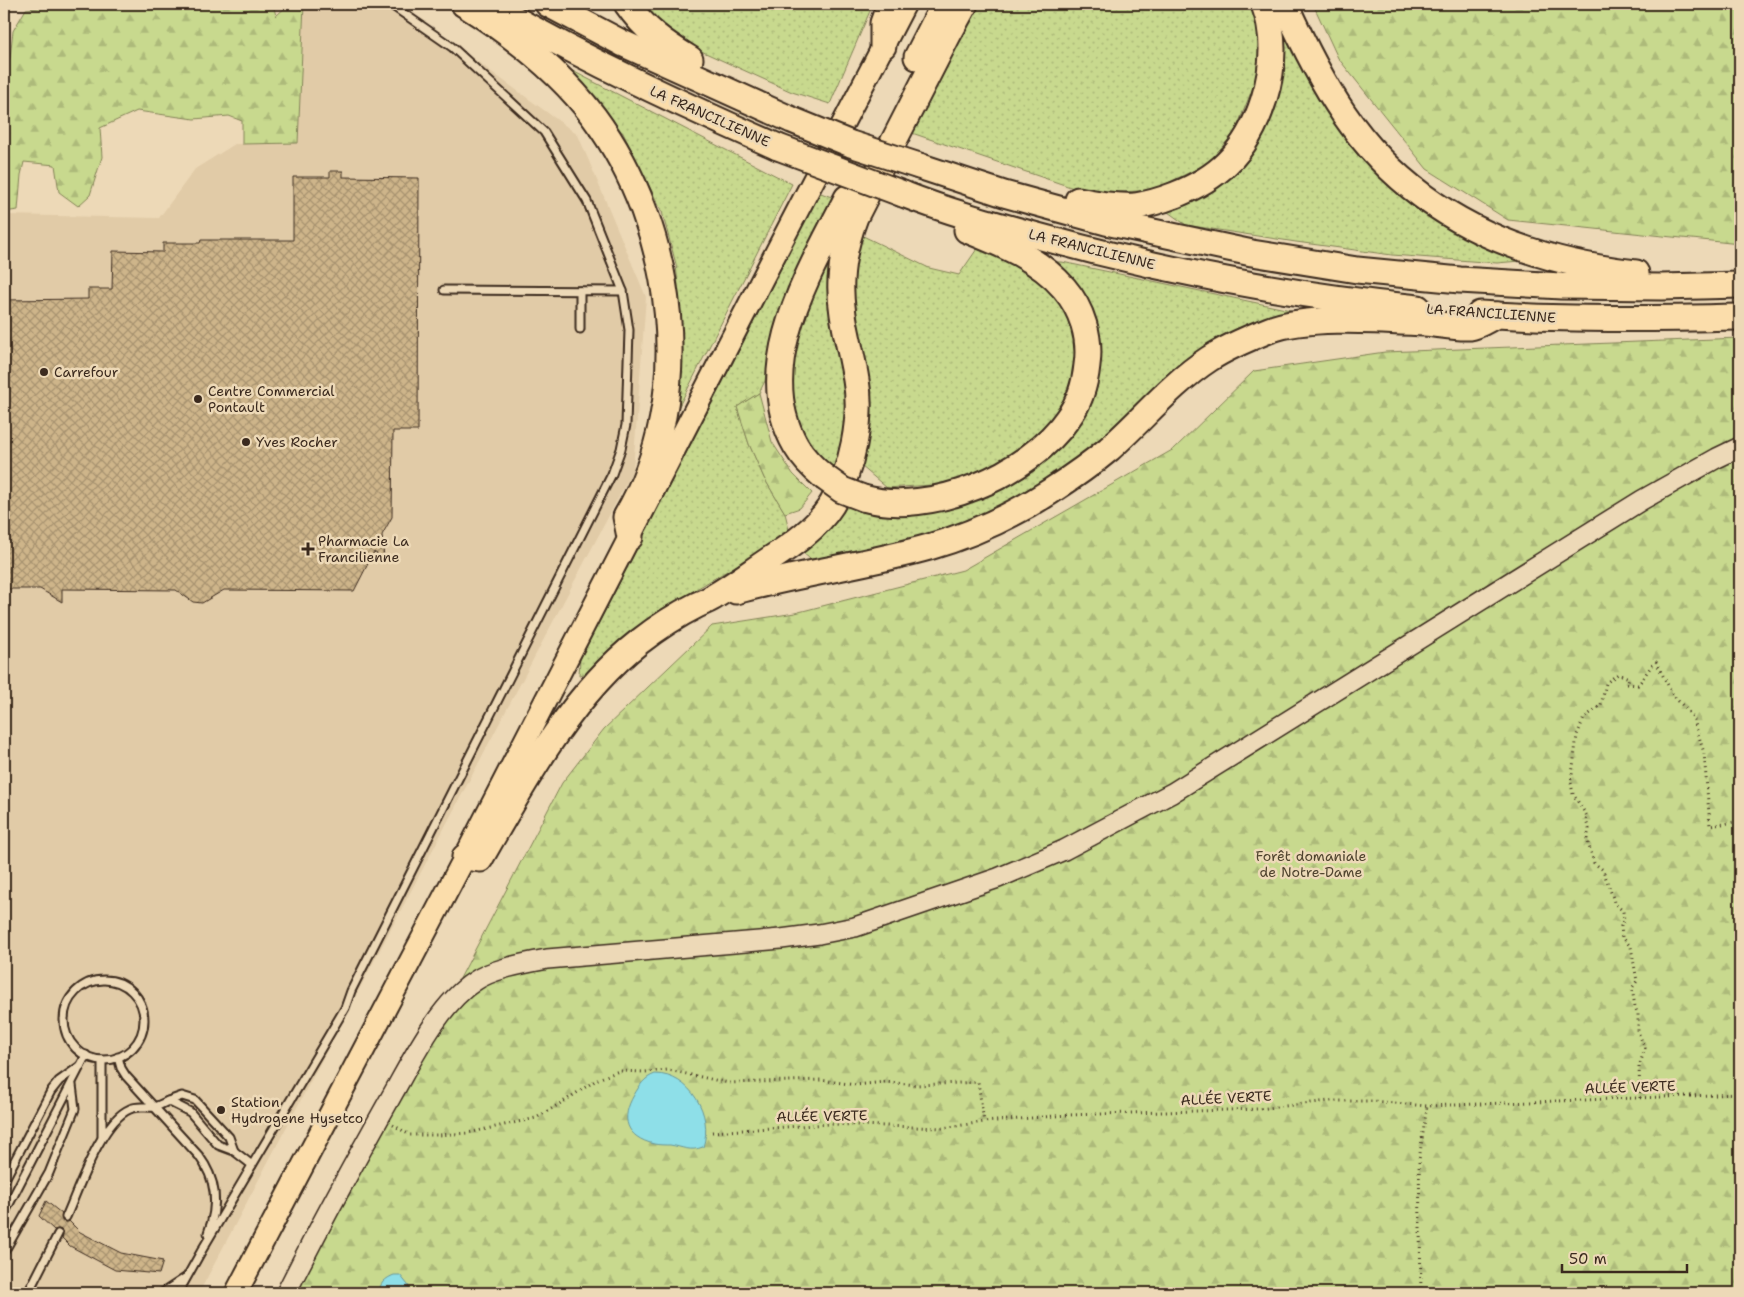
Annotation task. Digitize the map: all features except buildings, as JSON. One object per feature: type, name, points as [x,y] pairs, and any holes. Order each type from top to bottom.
[{"type":"highway","points":[[464,4],[498,25],[533,53],[585,106],[626,171],[650,227],[663,281],[669,329],[669,377],[663,417],[651,462],[636,500],[626,518],[630,537]]},
{"type":"highway","name":"LA FRANCILIENNE","points":[[488,4],[602,66],[778,147],[906,195],[993,223],[1061,242],[1153,265],[1228,280],[1354,301],[1497,315],[1557,318],[1661,319],[1740,317]]},
{"type":"highway","points":[[548,4],[622,43],[742,98],[851,144],[1004,194],[1071,213],[1171,237],[1252,253],[1357,270],[1460,280],[1552,286],[1662,287],[1740,285]]},
{"type":"highway","points":[[627,4],[636,17],[662,42],[688,58],[742,98]]},
{"type":"highway","points":[[883,46],[883,23],[890,4]]},
{"type":"highway","points":[[906,195],[948,222],[997,242],[1022,255],[1051,274],[1077,307],[1085,327],[1089,354],[1086,379],[1078,401],[1068,419],[1056,434],[1037,451],[997,477],[957,492],[919,501],[886,503],[863,498],[842,490],[807,462],[796,447],[785,424],[781,408],[778,378],[783,345],[801,294],[944,4]]},
{"type":"highway","points":[[715,597],[792,546],[810,530],[832,504],[847,470],[853,451],[858,392],[842,309],[840,282],[847,239],[855,217],[965,4]]},
{"type":"highway","points":[[1047,205],[1077,200],[1118,206],[1147,204],[1168,198],[1202,183],[1228,162],[1250,132],[1264,100],[1269,81],[1272,44],[1270,26],[1264,4]]},
{"type":"highway","points":[[1285,4],[1317,71],[1344,114],[1367,144],[1391,170],[1419,195],[1450,216],[1512,246],[1581,266],[1642,274],[1662,287]]},
{"type":"highway","points":[[465,857],[480,859],[552,739],[572,712],[615,663],[661,627],[697,605],[715,597],[795,576],[930,547],[973,531],[1014,512],[1050,492],[1089,464],[1207,360],[1221,351],[1272,329],[1306,322],[1354,321],[1472,327],[1497,315]]},
{"type":"main road","points":[[236,1293],[465,857],[905,4]]},
{"type":"street","points":[[286,1293],[379,1118],[424,1040],[453,1000],[475,980],[519,964],[547,959],[781,939],[855,927],[998,878],[1064,850],[1172,792],[1642,500],[1717,458],[1740,448]]},
{"type":"lane","points":[[178,1293],[185,1278],[345,1008],[351,991],[414,864],[612,474],[621,449],[626,425],[629,330],[623,291],[587,201],[544,132],[452,47],[390,4]]},
{"type":"lane","points":[[444,290],[623,291]]},
{"type":"lane","points":[[580,291],[580,329]]},
{"type":"lane","points":[[106,980],[118,982],[132,991],[139,1001],[143,1013],[143,1026],[140,1038],[132,1048],[118,1057],[102,1060],[86,1055],[77,1049],[68,1038],[65,1025],[65,1011],[71,998],[80,988],[92,982],[106,980]]},
{"type":"lane","points":[[4,1214],[86,1055]]},
{"type":"lane","points":[[118,1057],[123,1072],[199,1156],[211,1176],[215,1197],[214,1212],[202,1250]]},
{"type":"lane","points":[[102,1060],[102,1136]]},
{"type":"lane","points":[[4,1181],[51,1091],[59,1081],[82,1064]]},
{"type":"lane","points":[[4,1252],[49,1173],[75,1109],[72,1085]]},
{"type":"lane","points":[[66,1217],[102,1136],[113,1122],[129,1109],[154,1107],[182,1096],[195,1100],[229,1137],[234,1151]]},
{"type":"lane","points":[[168,1102],[190,1112],[218,1145],[234,1151],[252,1165]]},
{"type":"lane","points":[[28,1293],[58,1234]]},
{"type":"lane","points":[[162,1293],[185,1278]]},
{"type":"path","points":[[1640,1098],[1639,1067],[1645,1048],[1638,1032],[1638,1014],[1632,988],[1637,981],[1631,946],[1622,937],[1623,911],[1614,903],[1604,870],[1594,863],[1587,839],[1589,829],[1586,821],[1587,816],[1572,794],[1571,783],[1577,735],[1584,718],[1601,705],[1606,683],[1618,674],[1629,678],[1627,684],[1638,685],[1646,676],[1650,666],[1656,662],[1673,695],[1693,717],[1704,753],[1710,826],[1740,821]]},
{"type":"path","points":[[379,1118],[410,1135],[468,1133],[536,1118],[598,1079],[619,1071],[645,1072],[668,1070],[729,1083],[821,1080],[856,1085],[885,1082],[917,1085],[978,1082],[984,1122]]},
{"type":"path","name":"ALLÉE VERTE","points":[[712,1132],[829,1124],[942,1128],[984,1122],[1067,1115],[1259,1109],[1329,1100],[1373,1101],[1427,1106],[1740,1094]]},
{"type":"path","points":[[1421,1293],[1419,1160],[1427,1106]]},
{"type":"shaded area","points":[[304,4],[399,4],[578,135],[646,297],[633,470],[199,1293],[4,1293],[4,215],[159,218],[195,169],[235,144],[298,143]]},
{"type":"green space","points":[[48,4],[273,4],[276,16],[289,4],[304,4],[298,143],[242,144],[242,121],[229,116],[194,119],[137,111],[100,128],[102,157],[90,195],[78,206],[59,192],[55,165],[24,162],[18,210],[4,212],[4,73],[10,57],[13,31],[26,9],[44,7]]},
{"type":"green space","points":[[644,4],[873,4],[830,104],[792,92],[670,37]]},
{"type":"green space","points":[[978,4],[1254,4],[1259,14],[1258,75],[1235,132],[1207,164],[1153,190],[1091,194],[906,131]]},
{"type":"green space","points":[[1313,4],[1740,4],[1740,244],[1508,220],[1427,169],[1338,58]]},
{"type":"green space","points":[[1271,5],[1308,77],[1359,157],[1411,200],[1531,260],[1497,263],[1392,255],[1296,242],[1186,225],[1161,207],[1269,108]]},
{"type":"green space","points":[[559,64],[792,184],[678,408],[681,318],[676,264],[662,212],[623,133]]},
{"type":"green space","points":[[818,192],[837,199],[791,283],[769,351],[765,381],[759,393],[737,407],[749,444],[764,478],[785,513],[790,534],[693,591],[641,627],[593,672],[579,675],[580,659],[750,329]]},
{"type":"green space","points":[[843,216],[850,410],[839,465],[828,468],[805,442],[784,381],[812,285]]},
{"type":"green space","points":[[859,234],[929,268],[959,275],[979,246],[1035,274],[1069,309],[1077,357],[1065,404],[1038,438],[989,467],[947,484],[887,488],[861,466],[871,421],[852,296]]},
{"type":"green space","points":[[1055,262],[1300,312],[1241,327],[1177,370],[1090,451],[1021,498],[966,523],[900,544],[810,559],[802,552],[838,505],[873,510],[931,509],[1089,403],[1079,288]]},
{"type":"green space","name":"Forêt domaniale de Notre-Dame","points":[[1740,338],[1740,1293],[296,1293],[562,783],[604,729],[712,626],[795,613],[963,570],[1174,449],[1254,371],[1385,352]]},
{"type":"green space","points":[[759,393],[772,442],[793,474],[812,493],[800,508],[785,513],[764,478],[749,444],[737,407]]},
{"type":"water","points":[[655,1074],[668,1076],[679,1081],[696,1098],[705,1122],[706,1135],[703,1147],[690,1149],[654,1144],[637,1137],[628,1126],[627,1112],[636,1091],[643,1082]]},
{"type":"water","points":[[394,1275],[400,1275],[408,1285],[411,1293],[380,1293],[380,1287],[383,1282]]},
{"type":"place","name":"Carrefour","points":[[44,372]]},
{"type":"place","name":"Centre Commercial Pontault","points":[[198,399]]},
{"type":"place","name":"Yves Rocher","points":[[246,442]]},
{"type":"place","name":"Pharmacie La Francilienne","points":[[308,549]]},
{"type":"place","name":"Station Hydrogene Hysetco","points":[[221,1110]]}]
